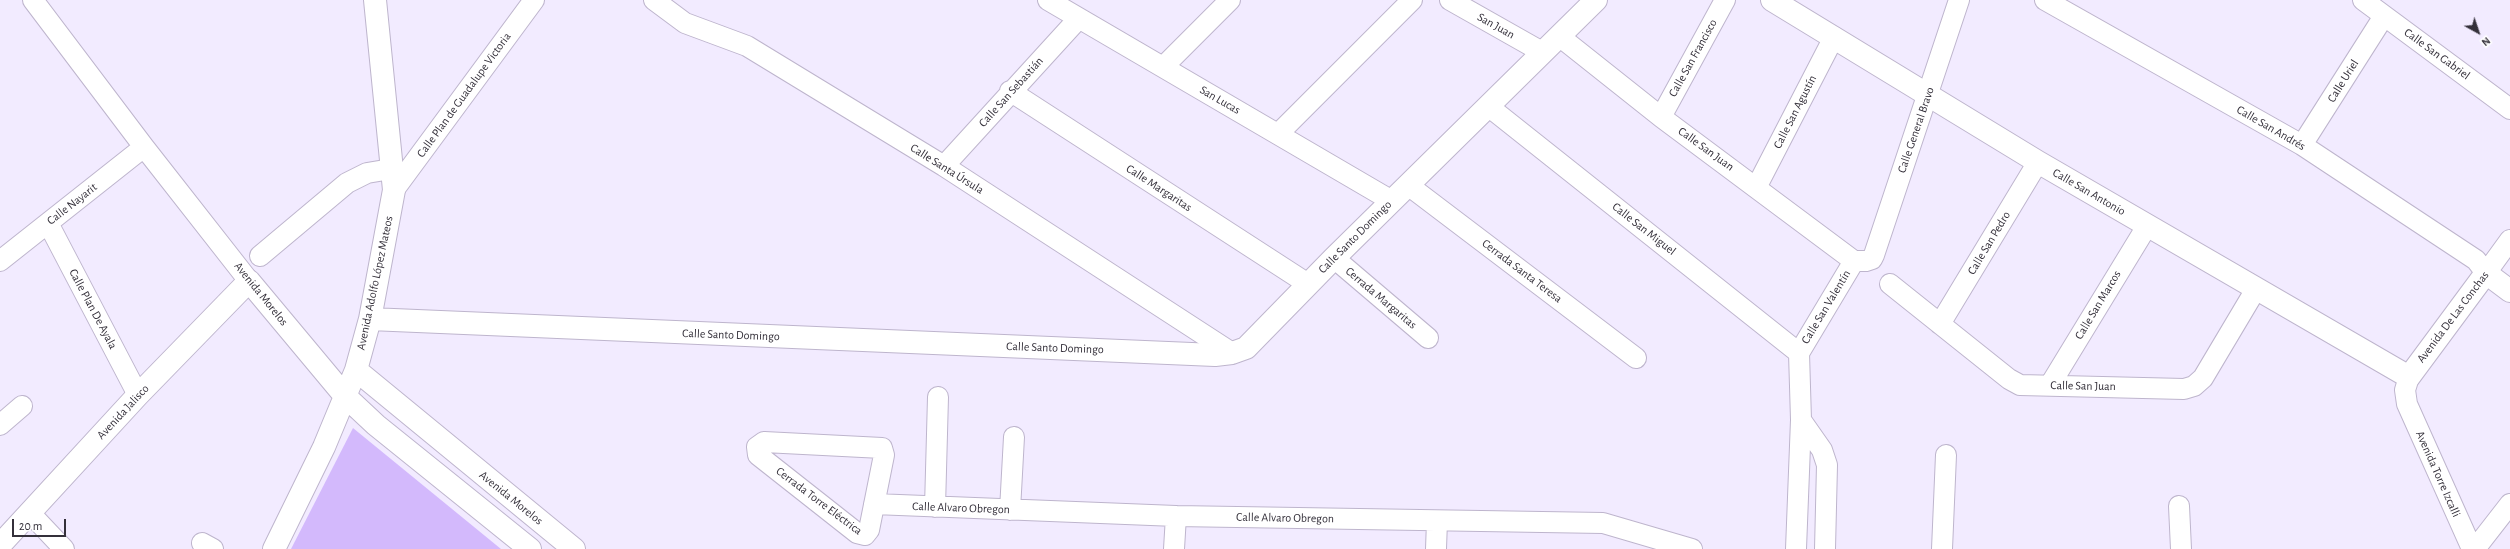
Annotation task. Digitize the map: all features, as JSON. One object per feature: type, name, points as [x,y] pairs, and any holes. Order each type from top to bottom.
[{"type":"main road","name":"Avenida Adolfo López Mateos","points":[[274,549],[324,447],[356,370],[370,319],[392,180],[375,0]]},
{"type":"main road","name":"Calle Santo Domingo","points":[[370,319],[1207,355],[1232,353],[1246,348],[1334,258],[1596,0]]},
{"type":"main road","name":"Calle San Antonio","points":[[1772,0],[2038,162],[2409,377]]},
{"type":"main road","points":[[2486,273],[2510,291]]},
{"type":"main road","name":"Avenida De Las Conchas","points":[[2409,377],[2486,273]]},
{"type":"main road","name":"Avenida Jalisco","points":[[0,545],[138,395],[250,281]]},
{"type":"main road","name":"Avenida Morelos","points":[[250,281],[344,396],[376,425],[530,549]]},
{"type":"main road","name":"Avenida Morelos","points":[[356,370],[574,549]]},
{"type":"street","name":"Avenida Morelos","points":[[33,0],[144,147],[250,281]]},
{"type":"street","name":"Calle Plan de Guadalupe Victoria","points":[[392,180],[534,0]]},
{"type":"street","name":"Calle Santa Úrsula","points":[[654,0],[685,23],[747,46],[944,166],[1232,353]]},
{"type":"street","name":"San Lucas","points":[[1050,0],[1392,201]]},
{"type":"street","points":[[1164,68],[1230,0]]},
{"type":"street","points":[[1278,134],[1412,0]]},
{"type":"street","name":"San Juan","points":[[1450,0],[1479,7],[1542,52]]},
{"type":"street","name":"Calle San Francisco","points":[[1661,117],[1725,0]]},
{"type":"street","name":"Calle General Bravo","points":[[1863,260],[1928,96],[1959,0]]},
{"type":"street","name":"Calle San Andrés","points":[[2045,0],[2302,145],[2476,260],[2486,273]]},
{"type":"street","name":"Calle San Gabriel","points":[[2363,0],[2510,108]]},
{"type":"street","name":"Calle Uriel","points":[[2302,145],[2384,16]]},
{"type":"street","name":"Calle San Sebastián","points":[[944,166],[1010,91],[1079,18]]},
{"type":"street","name":"Calle San Juan","points":[[1559,36],[1661,117],[1863,260]]},
{"type":"street","name":"Calle San Agustín","points":[[1757,186],[1834,37]]},
{"type":"street","name":"Calle Margaritas","points":[[1010,91],[1308,284]]},
{"type":"street","name":"Calle San Miguel","points":[[1488,106],[1800,353]]},
{"type":"street","name":"Calle Nayarit","points":[[0,261],[144,147]]},
{"type":"street","name":"Calle San Pedro","points":[[1940,324],[2038,162]]},
{"type":"street","points":[[260,256],[347,184],[368,173],[392,180]]},
{"type":"street","name":"Cerrada Santa Teresa","points":[[1408,185],[1636,358]]},
{"type":"street","name":"Calle Plan De Ayala","points":[[48,223],[138,395]]},
{"type":"street","name":"Calle San Marcos","points":[[2050,385],[2147,226]]},
{"type":"street","name":"Avenida De Las Conchas","points":[[2486,273],[2510,240]]},
{"type":"street","name":"Cerrada Margaritas","points":[[1334,258],[1428,338]]},
{"type":"street","name":"Calle San Valentín","points":[[1796,549],[1801,420],[1800,353],[1863,260]]},
{"type":"street","name":"Calle San Juan","points":[[1890,284],[2009,379],[2020,385],[2184,389],[2194,386],[2203,378],[2256,289]]},
{"type":"street","name":"Avenida De Las Conchas","points":[[2405,398],[2409,377]]},
{"type":"street","points":[[935,507],[938,398]]},
{"type":"street","name":"Avenida Torre Izcalli","points":[[2405,398],[2473,549]]},
{"type":"street","points":[[0,425],[22,406]]},
{"type":"street","points":[[1801,420],[1822,450],[1827,465],[1825,549]]},
{"type":"street","points":[[1010,510],[1014,437]]},
{"type":"street","name":"Cerrada Torre Eléctrica","points":[[764,442],[882,448],[884,455],[874,504],[869,530],[865,535],[857,533],[758,455],[757,447],[764,442]]},
{"type":"street","points":[[1942,549],[1946,455]]},
{"type":"street","name":"Calle Alvaro Obregon","points":[[874,504],[1176,516],[1602,523],[1692,549]]},
{"type":"street","points":[[2473,549],[2510,504]]},
{"type":"street","points":[[2179,506],[2181,549]]},
{"type":"street","points":[[30,513],[64,549]]},
{"type":"street","points":[[1174,549],[1176,516]]},
{"type":"street","points":[[1436,549],[1437,521]]},
{"type":"shaded area","points":[[353,428],[501,549],[291,549]]}]
